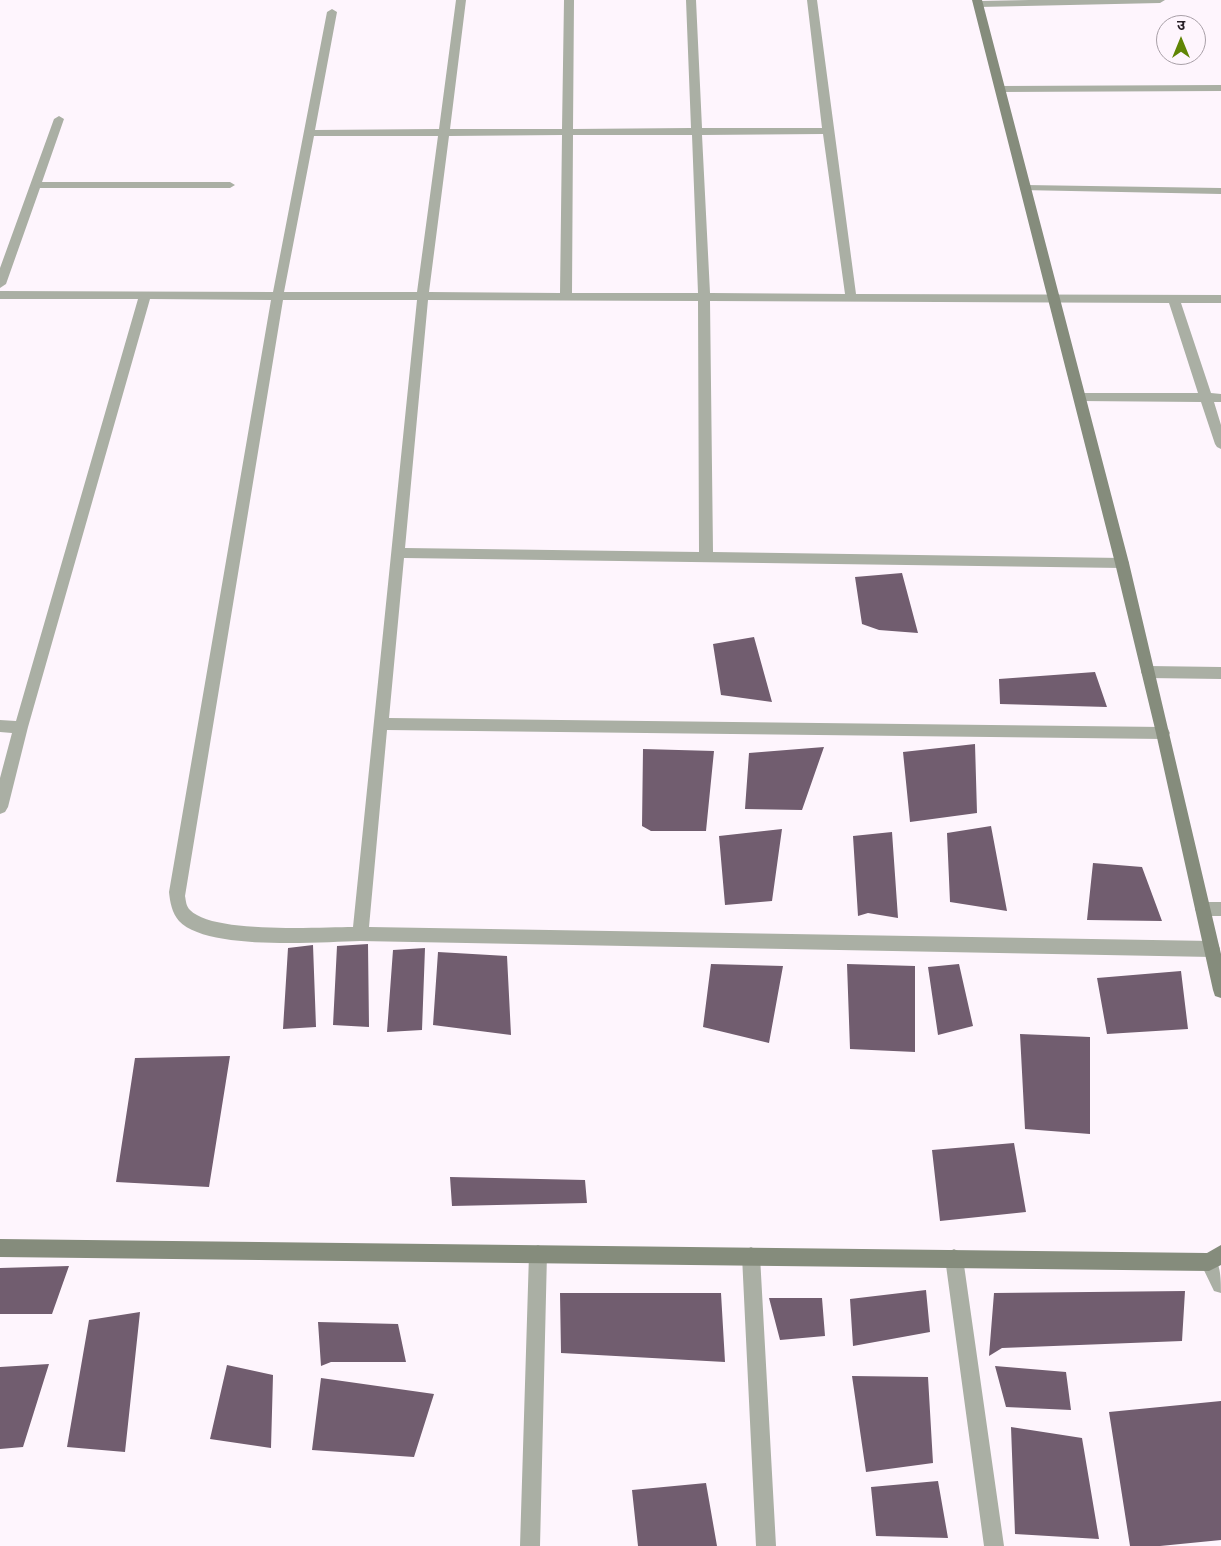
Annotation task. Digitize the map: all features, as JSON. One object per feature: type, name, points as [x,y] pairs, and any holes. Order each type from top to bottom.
[{"type":"street","points":[[360,934],[423,295],[461,0]]},
{"type":"street","points":[[566,296],[569,0]]},
{"type":"street","points":[[691,0],[704,297],[706,556]]},
{"type":"street","points":[[812,0],[828,131],[852,298]]},
{"type":"street","points":[[1160,0],[978,2],[1122,562],[1221,990]]},
{"type":"street","points":[[332,12],[278,295],[177,892],[179,906],[188,919],[221,930],[243,934],[360,934],[1212,950]]},
{"type":"street","points":[[1000,89],[1221,88]]},
{"type":"street","points":[[0,284],[59,119]]},
{"type":"street","points":[[309,133],[828,131]]},
{"type":"street","points":[[35,185],[230,185]]},
{"type":"street","points":[[1025,188],[1221,191]]},
{"type":"street","points":[[0,295],[423,295],[1054,300],[1221,299]]},
{"type":"street","points":[[0,808],[21,727],[145,295]]},
{"type":"street","points":[[1174,299],[1221,444]]},
{"type":"street","points":[[1079,397],[1221,398]]},
{"type":"street","points":[[398,553],[1122,562]]},
{"type":"street","points":[[1148,672],[1221,673]]},
{"type":"street","points":[[380,724],[1163,733]]},
{"type":"street","points":[[0,726],[21,727]]},
{"type":"street","points":[[1203,909],[1221,909]]},
{"type":"street","points":[[0,1248],[954,1258],[1215,1258],[1221,1284]]},
{"type":"street","points":[[530,1546],[538,1254]]},
{"type":"street","points":[[750,1256],[766,1546]]},
{"type":"street","points":[[954,1258],[994,1546]]},
{"type":"building","points":[[902,573],[918,633],[879,630],[862,624],[855,577]]},
{"type":"building","points":[[754,637],[772,702],[721,695],[713,644]]},
{"type":"building","points":[[1095,672],[1107,707],[1000,704],[999,679]]},
{"type":"building","points":[[975,744],[977,813],[910,822],[903,752]]},
{"type":"building","points":[[824,747],[802,810],[745,809],[749,753]]},
{"type":"building","points":[[643,749],[714,751],[706,831],[651,831],[642,826]]},
{"type":"building","points":[[991,826],[1007,911],[950,902],[947,833]]},
{"type":"building","points":[[782,829],[772,901],[725,905],[719,836]]},
{"type":"building","points":[[892,832],[898,918],[868,913],[858,916],[853,836]]},
{"type":"building","points":[[1093,863],[1142,867],[1162,921],[1087,920]]},
{"type":"building","points":[[368,944],[369,1027],[333,1025],[337,946]]},
{"type":"building","points":[[313,945],[316,1027],[283,1029],[288,948]]},
{"type":"building","points":[[425,948],[422,1030],[387,1032],[393,950]]},
{"type":"building","points":[[438,952],[507,956],[511,1035],[433,1025]]},
{"type":"building","points":[[711,964],[783,966],[769,1043],[703,1027]]},
{"type":"building","points":[[847,964],[915,966],[915,1052],[850,1049]]},
{"type":"building","points":[[959,964],[973,1026],[938,1035],[928,967]]},
{"type":"building","points":[[1181,971],[1188,1029],[1107,1034],[1097,978]]},
{"type":"building","points":[[1020,1034],[1090,1037],[1090,1134],[1025,1129]]},
{"type":"building","points":[[230,1056],[209,1187],[116,1182],[135,1058]]},
{"type":"building","points":[[1014,1143],[1026,1212],[940,1221],[932,1150]]},
{"type":"building","points":[[450,1177],[585,1180],[587,1203],[452,1206]]},
{"type":"building","points":[[69,1266],[52,1314],[0,1314],[0,1268]]},
{"type":"building","points":[[926,1290],[930,1332],[853,1346],[850,1299]]},
{"type":"building","points":[[1185,1291],[1182,1341],[1002,1348],[989,1356],[994,1293]]},
{"type":"building","points":[[560,1293],[721,1293],[725,1362],[561,1353]]},
{"type":"building","points":[[769,1298],[822,1298],[825,1336],[780,1340]]},
{"type":"building","points":[[140,1312],[125,1452],[67,1447],[89,1320]]},
{"type":"building","points":[[318,1322],[398,1324],[406,1362],[331,1362],[321,1366]]},
{"type":"building","points":[[49,1364],[23,1447],[0,1449],[0,1367]]},
{"type":"building","points":[[227,1365],[273,1375],[271,1448],[210,1439]]},
{"type":"building","points":[[995,1366],[1066,1372],[1071,1410],[1006,1407]]},
{"type":"building","points":[[852,1376],[928,1377],[933,1463],[866,1472]]},
{"type":"building","points":[[321,1378],[434,1394],[414,1457],[312,1450]]},
{"type":"building","points":[[1221,1401],[1221,1540],[1160,1546],[1130,1546],[1109,1412]]},
{"type":"building","points":[[1011,1427],[1082,1438],[1099,1539],[1015,1534]]},
{"type":"building","points":[[938,1481],[948,1538],[876,1536],[871,1487]]},
{"type":"building","points":[[706,1483],[717,1546],[638,1546],[632,1490]]}]
